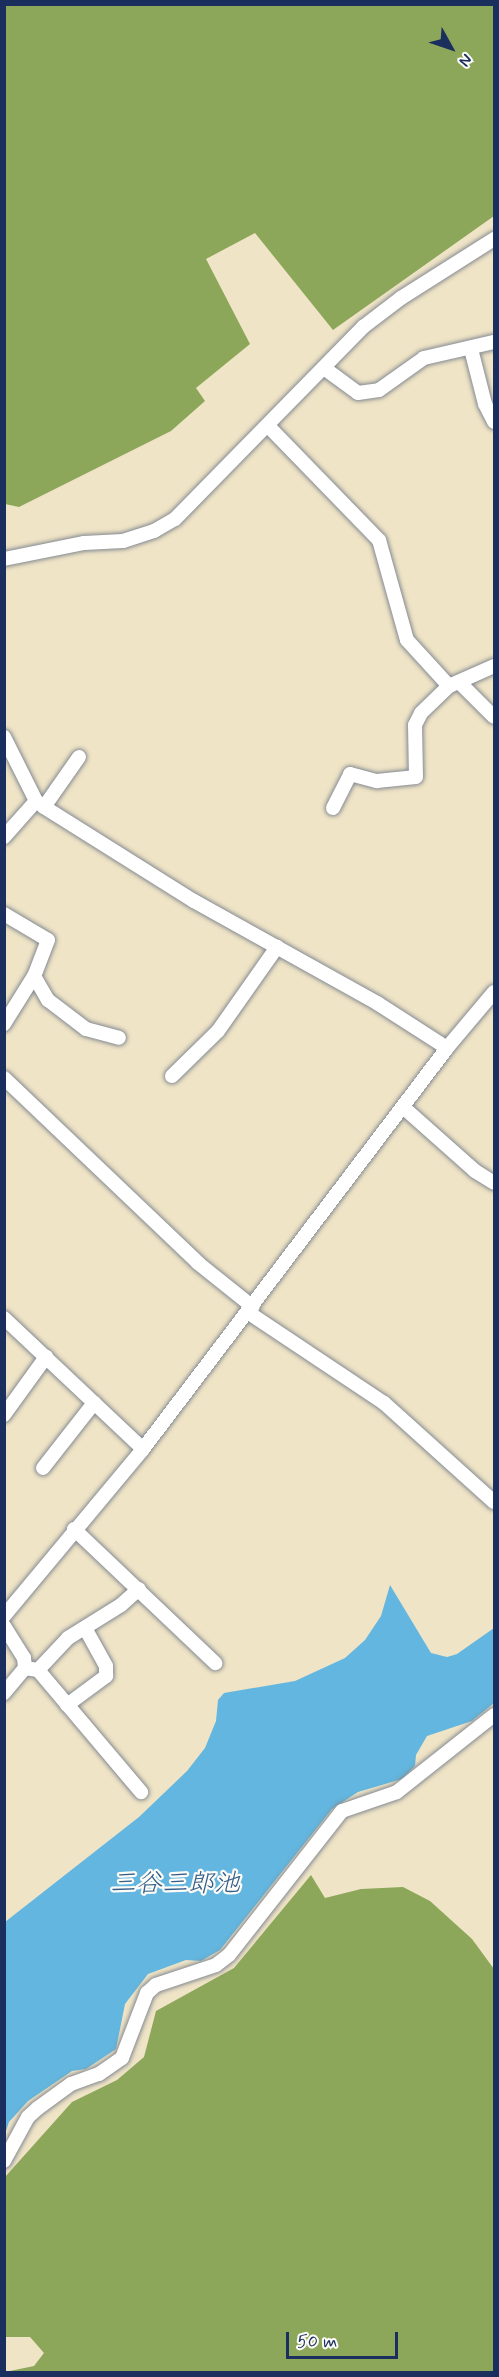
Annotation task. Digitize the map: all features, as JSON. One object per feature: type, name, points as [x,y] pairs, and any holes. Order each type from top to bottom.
[{"type":"street","points":[[4,559],[84,543],[123,541],[154,531],[192,504],[363,327],[401,298],[495,239]]},
{"type":"street","points":[[324,368],[337,381],[358,393],[379,390],[424,358],[495,342]]},
{"type":"street","points":[[471,349],[485,404],[495,422]]},
{"type":"street","points":[[268,426],[379,540],[407,640],[454,684],[495,717]]},
{"type":"street","points":[[333,808],[350,774],[377,781],[416,777],[415,725],[421,713],[454,684],[495,666]]},
{"type":"street","points":[[4,737],[40,804],[277,947],[377,1003],[447,1048]]},
{"type":"street","points":[[4,837],[40,804],[79,758]]},
{"type":"street","points":[[4,914],[48,940],[34,976],[4,1024]]},
{"type":"street","points":[[172,1076],[218,1030],[277,947]]},
{"type":"street","points":[[34,976],[48,1000],[86,1029],[119,1038]]},
{"type":"street","points":[[4,1616],[74,1529],[143,1449],[251,1310],[447,1048],[495,992]]},
{"type":"street","points":[[4,1078],[198,1263],[251,1310],[384,1403],[495,1502]]},
{"type":"street","points":[[403,1107],[474,1172],[495,1183]]},
{"type":"street","points":[[4,1318],[143,1449]]},
{"type":"street","points":[[4,1415],[46,1357]]},
{"type":"street","points":[[43,1468],[94,1403]]},
{"type":"street","points":[[74,1529],[139,1588],[215,1663]]},
{"type":"street","points":[[4,1693],[69,1638],[139,1588]]},
{"type":"street","points":[[4,1626],[32,1669],[67,1705],[141,1792]]},
{"type":"street","points":[[67,1705],[106,1676],[106,1666],[85,1628]]},
{"type":"street","points":[[4,2161],[28,2117],[38,2108],[71,2084],[99,2074],[122,2058],[147,1993],[156,1985],[216,1965],[229,1955],[342,1811],[397,1792],[495,1715]]},
{"type":"green space","points":[[4,5],[494,5],[494,216],[333,330],[255,233],[206,259],[250,344],[196,388],[205,401],[171,431],[19,507],[5,504]]},
{"type":"green space","points":[[311,1875],[325,1898],[361,1889],[403,1887],[430,1901],[472,1939],[494,1969],[494,2372],[5,2372],[34,2366],[44,2353],[30,2337],[5,2337],[5,2177],[72,2102],[117,2080],[144,2057],[156,2011],[234,1968]]},
{"type":"water","name":"三谷三郎池","points":[[390,1585],[431,1653],[447,1657],[457,1654],[494,1628],[494,1703],[472,1721],[427,1736],[416,1755],[415,1766],[402,1779],[358,1792],[332,1809],[220,1950],[201,1961],[186,1960],[148,1974],[125,2004],[116,2049],[86,2069],[72,2071],[28,2101],[9,2122],[5,2134],[5,1922],[139,1817],[187,1771],[205,1748],[216,1721],[218,1700],[224,1693],[295,1681],[345,1658],[365,1640],[381,1616]]}]
